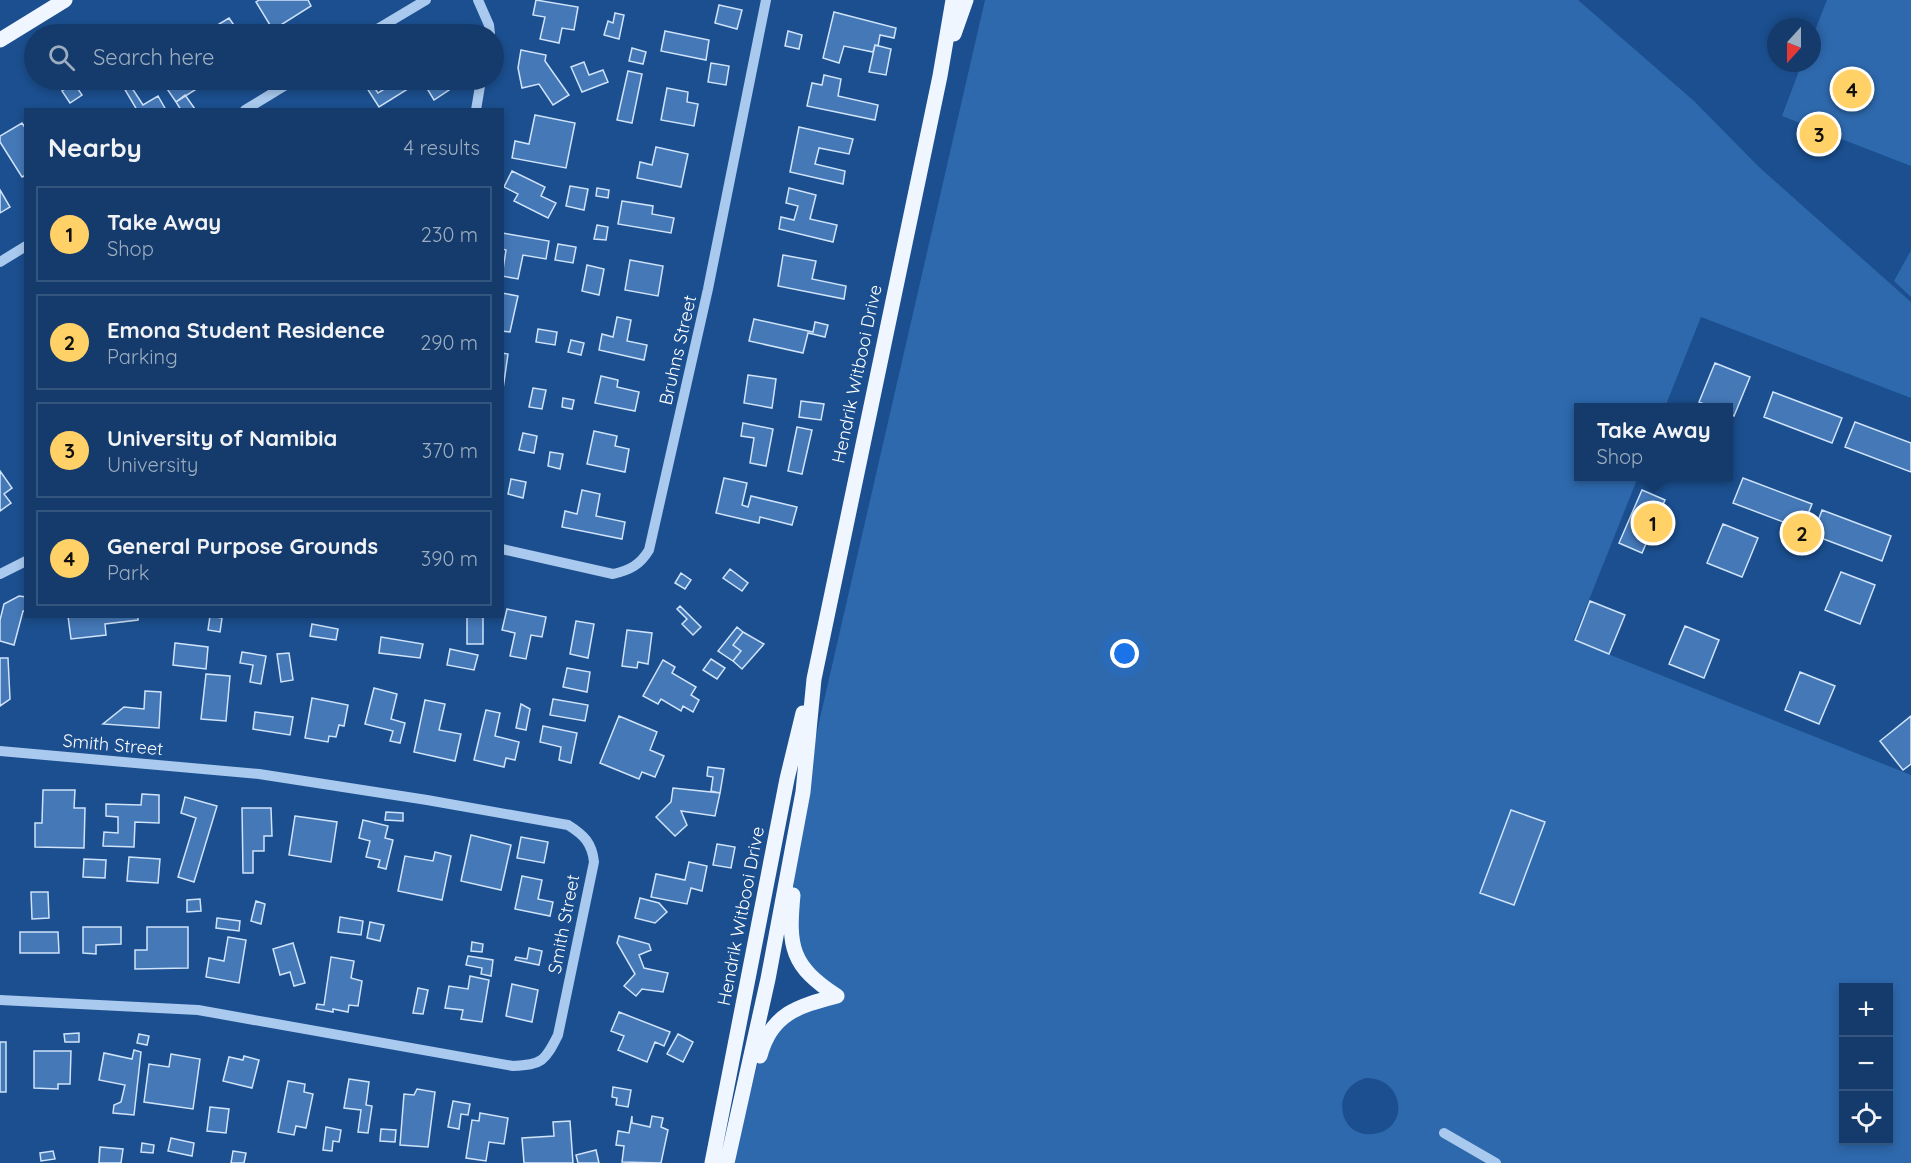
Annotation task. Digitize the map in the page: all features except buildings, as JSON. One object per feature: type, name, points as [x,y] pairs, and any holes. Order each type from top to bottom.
[{"type":"main road","points":[[26,24],[65,0]]},
{"type":"main road","name":"Hendrik Witbooi Drive","points":[[728,1160],[768,979],[802,792],[814,679],[940,76],[953,0]]},
{"type":"main road","name":"Hendrik Witbooi Drive","points":[[940,76],[966,0]]},
{"type":"main road","points":[[0,40],[24,25]]},
{"type":"main road","name":"Hendrik Witbooi Drive","points":[[712,1163],[788,779],[801,720],[814,679]]},
{"type":"main road","points":[[728,1160],[738,1142],[763,1042],[770,1031],[780,1019],[798,1006],[837,996],[820,985],[794,954],[790,919],[802,792]]},
{"type":"street","points":[[386,24],[426,0]]},
{"type":"street","points":[[478,0],[489,24]]},
{"type":"street","name":"Bruhns Street","points":[[504,549],[613,574],[634,567],[642,561],[649,550],[708,289],[766,0]]},
{"type":"street","points":[[248,108],[278,90]]},
{"type":"street","points":[[476,108],[480,90]]},
{"type":"street","points":[[0,261],[24,247]]},
{"type":"street","points":[[0,574],[24,562]]},
{"type":"street","name":"Smith Street","points":[[0,751],[259,774],[568,825],[590,843],[594,862],[558,1035],[546,1057],[533,1065],[513,1066],[198,1010],[0,1000]]},
{"type":"street","points":[[1444,1133],[1496,1163]]},
{"type":"shaded area","points":[[985,0],[1578,0],[1694,101],[1759,167],[1911,302],[1911,398],[1701,317],[1667,403],[1574,403],[1574,481],[1636,481],[1573,640],[1911,775],[1911,1163],[727,1163],[738,1142],[763,1042],[769,1031],[836,996],[801,965],[790,919],[803,792]],"holes":[[[1366,1078],[1379,1080],[1389,1086],[1398,1104],[1398,1114],[1393,1123],[1386,1130],[1374,1134],[1352,1129],[1343,1112],[1343,1101],[1354,1083]]]},
{"type":"shaded area","points":[[1827,0],[1911,0],[1911,166],[1782,116],[1799,72],[1821,72],[1820,18]]},
{"type":"shaded area","points":[[1911,250],[1911,297],[1894,281]]},
{"type":"place","name":"General Purpose Grounds","points":[[1852,89]]},
{"type":"place","name":"University of Namibia","points":[[1819,134]]},
{"type":"place","name":"Take Away","points":[[1653,523]]},
{"type":"place","name":"Emona Student Residence","points":[[1802,533]]}]
